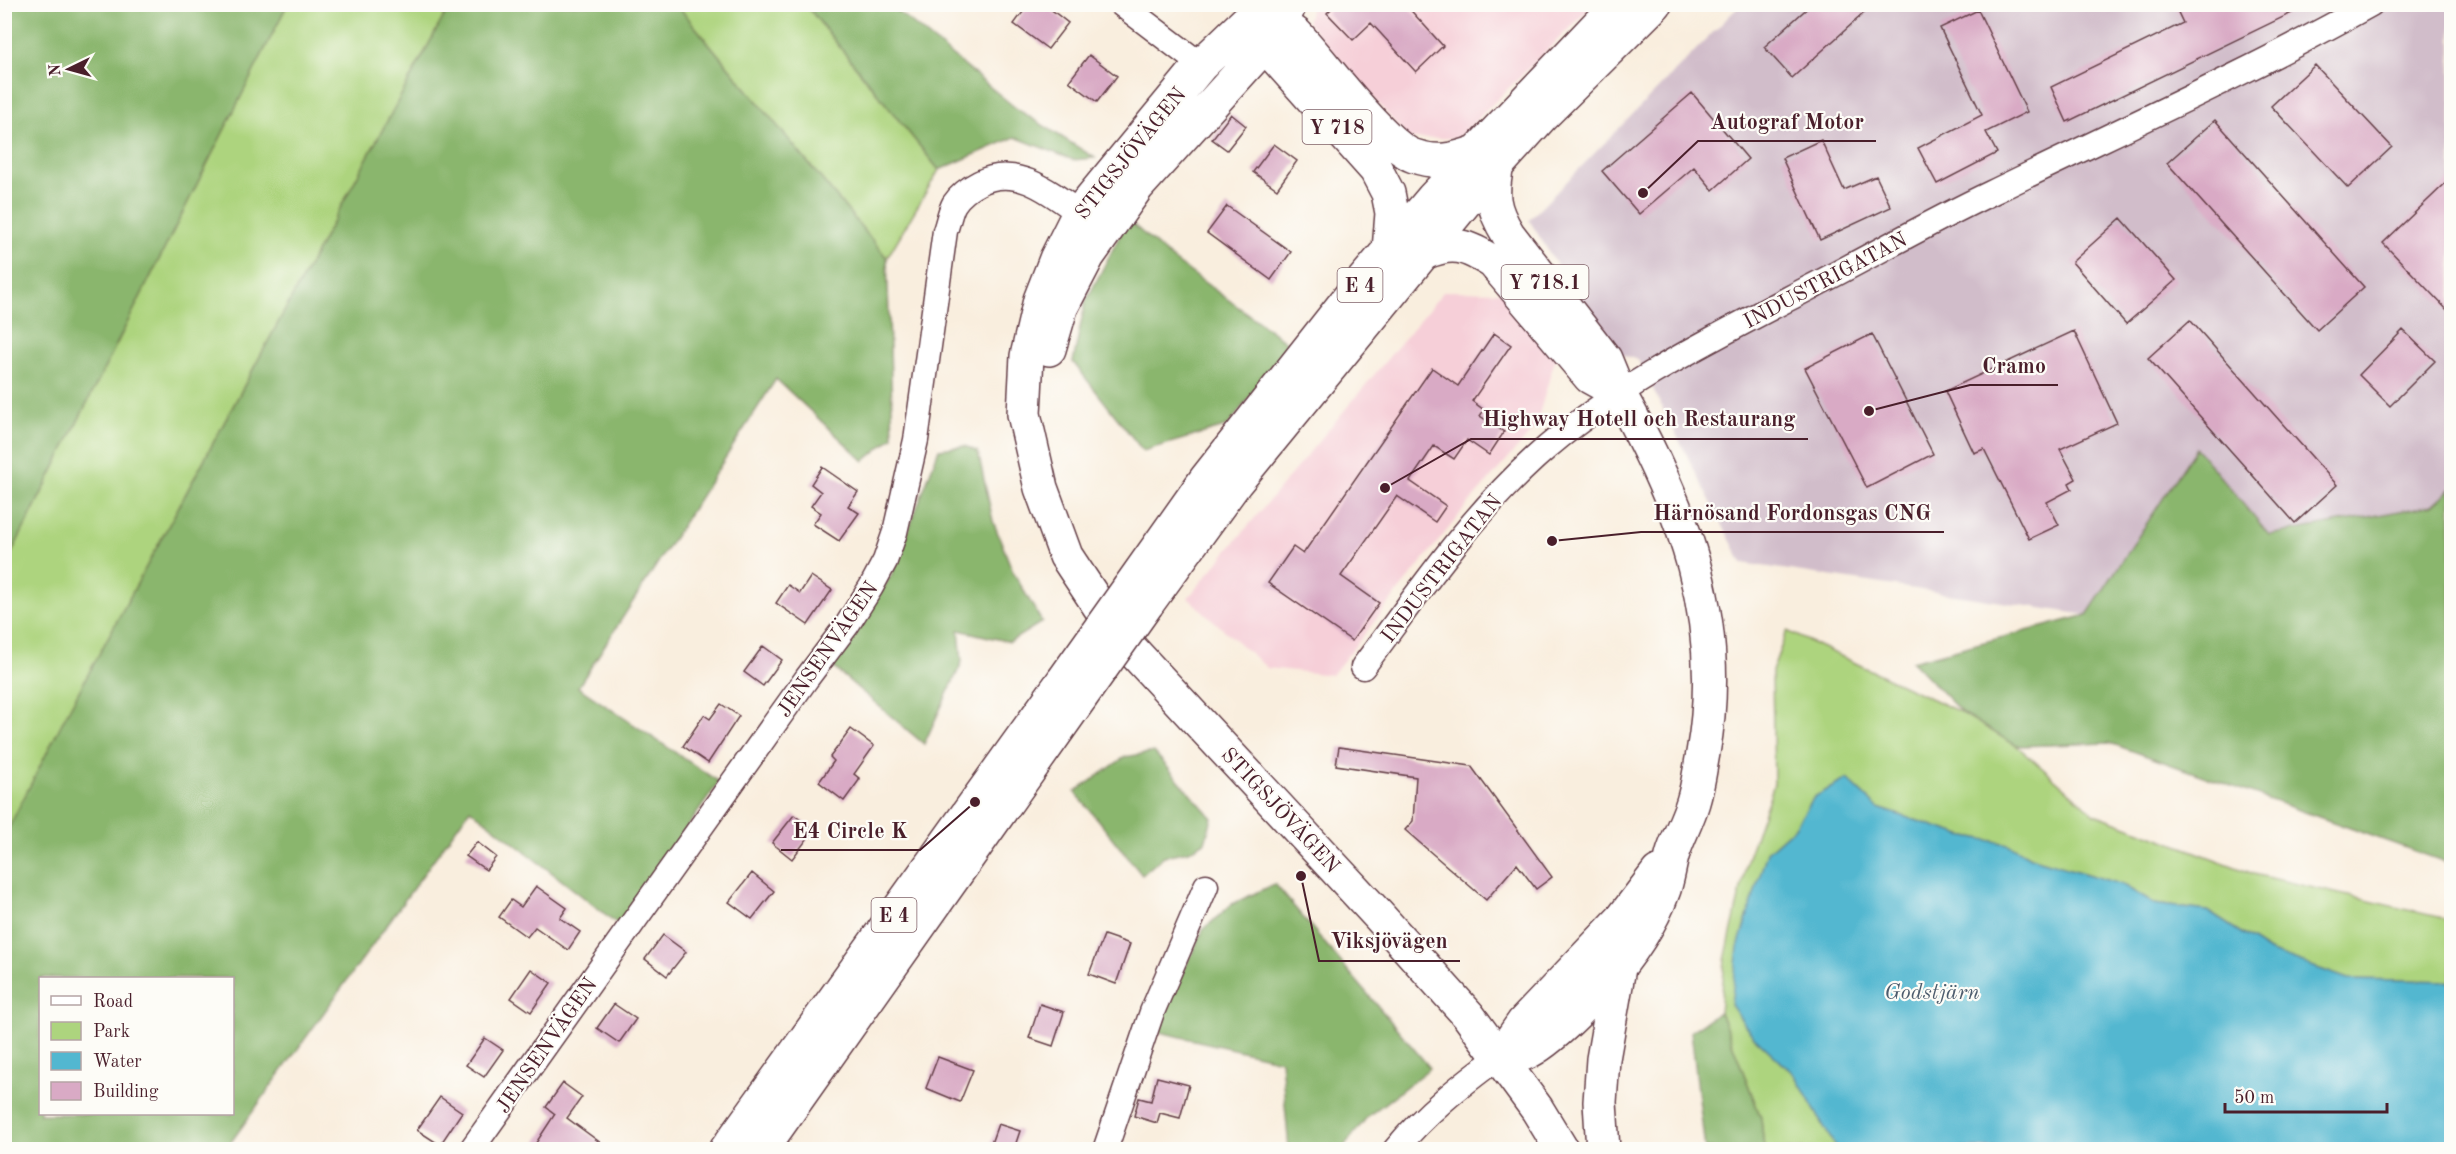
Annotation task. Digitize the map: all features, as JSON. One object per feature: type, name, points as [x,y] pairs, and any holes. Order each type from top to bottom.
[{"type":"main road","name":"E 4","points":[[1138,596],[1236,482],[1424,253],[1486,159],[1618,4]]},
{"type":"main road","name":"E 4","points":[[761,1149],[1072,689],[1138,596],[1206,479],[1433,198],[1486,159],[1574,84],[1655,4]]},
{"type":"main road","name":"STIGSJÖVÄGEN","points":[[1273,18],[1202,65],[1079,213],[1056,259],[1040,300],[1028,356],[1024,414],[1041,488],[1066,556],[1119,636],[1468,1015],[1500,1056],[1562,1149]]},
{"type":"main road","name":"STIGSJÖVÄGEN","points":[[1033,454],[1048,351],[1061,308],[1088,256],[1137,187],[1273,18]]},
{"type":"main road","name":"Y 718","points":[[1273,18],[1309,48],[1390,142],[1412,156],[1434,161],[1486,159]]},
{"type":"main road","name":"Y 718","points":[[1273,18],[1277,59],[1376,170],[1388,193],[1392,213],[1389,250]]},
{"type":"main road","name":"Y 718.1","points":[[1486,159],[1498,219],[1605,359],[1619,393],[1648,445],[1675,505],[1706,610],[1711,668],[1709,720],[1694,800],[1673,854],[1665,889],[1654,916],[1619,968],[1539,1047],[1521,1055],[1500,1056]]},
{"type":"main road","name":"Y 718.1","points":[[1424,253],[1442,245],[1454,245],[1474,251],[1493,262],[1590,377],[1619,393]]},
{"type":"main road","name":"E 4","points":[[726,1149],[1072,689]]},
{"type":"main road","name":"Y 718.1","points":[[1500,1056],[1523,1023],[1622,919],[1673,854]]},
{"type":"main road","points":[[1603,1149],[1600,1102],[1603,1059],[1619,968]]},
{"type":"street","points":[[1120,4],[1202,65]]},
{"type":"street","name":"INDUSTRIGATAN","points":[[1363,667],[1460,538],[1498,494],[1568,430],[1619,393],[1794,296],[1987,195],[2238,74],[2371,4]]},
{"type":"street","name":"JENSENVÄGEN","points":[[471,1149],[807,678],[848,625],[885,561],[895,532],[916,440],[945,231],[953,205],[969,188],[990,177],[1012,175],[1047,191],[1079,213]]},
{"type":"street","points":[[1105,1149],[1152,1012],[1206,886]]},
{"type":"street","points":[[1395,1149],[1438,1105],[1500,1056]]},
{"type":"shaded area","points":[[1312,5],[1593,5],[1458,138],[1409,139],[1307,22]]},
{"type":"shaded area","points":[[1740,5],[2451,5],[2451,489],[2433,505],[2269,535],[2196,449],[2087,615],[1742,563],[1638,360],[1611,351],[1529,220]]},
{"type":"shaded area","points":[[1444,291],[1504,292],[1556,356],[1535,428],[1468,504],[1332,675],[1267,668],[1188,598]]},
{"type":"green space","points":[[4,5],[287,5],[5,566]]},
{"type":"green space","points":[[287,5],[450,5],[64,719],[5,837],[5,566]]},
{"type":"green space","points":[[450,5],[677,5],[887,258],[893,437],[864,461],[776,379],[578,687],[719,782],[619,925],[470,809],[226,1149],[5,1149],[4,837],[64,719]]},
{"type":"green space","points":[[677,5],[806,5],[939,170],[887,258]]},
{"type":"green space","points":[[806,5],[890,5],[1017,109],[1095,158],[1073,160],[1015,137],[939,170]]},
{"type":"green space","points":[[1128,220],[1171,258],[1289,344],[1228,426],[1143,451],[1073,362],[1085,303]]},
{"type":"green space","points":[[965,446],[978,452],[993,521],[1013,572],[1042,622],[1010,642],[959,630],[962,662],[924,744],[833,667],[892,574],[939,449]]},
{"type":"green space","points":[[2196,448],[2269,535],[2433,505],[2451,489],[2451,864],[2110,743],[2017,746],[1962,713],[1912,661],[2087,615]]},
{"type":"green space","points":[[1787,631],[1962,713],[2017,746],[2095,814],[2254,874],[2451,920],[2451,981],[2348,979],[2269,951],[2207,911],[2154,904],[2123,885],[2030,857],[2008,844],[1961,835],[1878,808],[1847,779],[1814,797],[1795,827],[1767,852],[1752,1035],[1795,1075],[1836,1148],[1848,1149],[1764,1149],[1761,1118],[1720,1012],[1725,960],[1748,857],[1774,784],[1772,671]]},
{"type":"green space","points":[[1154,752],[1212,818],[1205,842],[1189,851],[1164,856],[1142,875],[1075,792],[1125,757]]},
{"type":"green space","points":[[1275,884],[1430,1068],[1367,1117],[1342,1149],[1289,1149],[1281,1060],[1155,1031],[1203,930],[1232,904]]},
{"type":"green space","points":[[1720,1012],[1761,1118],[1764,1149],[1705,1149],[1691,1031]]},
{"type":"water","name":"Godstjärn","points":[[1847,779],[1878,808],[1961,835],[2008,844],[2030,857],[2123,885],[2154,904],[2207,911],[2269,951],[2348,979],[2451,981],[2451,1149],[1836,1148],[1795,1075],[1752,1035],[1731,1005],[1738,947],[1767,852],[1795,827],[1814,797]]},
{"type":"building","points":[[1029,4],[1044,4],[1068,23],[1048,49],[1014,24]]},
{"type":"building","points":[[1336,4],[1405,4],[1443,46],[1416,72],[1371,23],[1353,40],[1327,13]]},
{"type":"building","points":[[1812,4],[1874,4],[1792,78],[1764,47]]},
{"type":"building","points":[[2174,4],[2310,4],[2067,122],[2051,87],[2183,23]]},
{"type":"building","points":[[1978,10],[2027,112],[1986,132],[1997,153],[1937,184],[1918,148],[1982,115],[1940,28]]},
{"type":"building","points":[[1089,55],[1117,76],[1097,102],[1069,81]]},
{"type":"building","points":[[2315,65],[2392,147],[2348,188],[2271,106]]},
{"type":"building","points":[[1692,93],[1748,159],[1713,190],[1694,167],[1639,214],[1602,171]]},
{"type":"building","points":[[1231,114],[1246,126],[1227,150],[1212,139]]},
{"type":"building","points":[[2215,120],[2364,287],[2317,330],[2167,163]]},
{"type":"building","points":[[1821,140],[1844,190],[1876,176],[1891,207],[1820,240],[1782,158]]},
{"type":"building","points":[[1274,144],[1297,161],[1277,189],[1253,172]]},
{"type":"building","points":[[2451,178],[2451,314],[2383,243]]},
{"type":"building","points":[[1227,206],[1291,252],[1271,280],[1207,233]]},
{"type":"building","points":[[2121,218],[2176,280],[2126,324],[2072,262]]},
{"type":"building","points":[[2190,320],[2337,485],[2295,523],[2148,358]]},
{"type":"building","points":[[2403,330],[2435,361],[2390,406],[2359,375]]},
{"type":"building","points":[[2074,331],[2117,423],[2060,449],[2076,479],[2069,483],[2072,489],[2047,502],[2059,525],[2029,539],[1984,449],[1974,453],[1945,391]]},
{"type":"building","points":[[1494,333],[1511,345],[1472,401],[1484,410],[1480,416],[1504,432],[1489,455],[1467,440],[1454,459],[1434,446],[1410,481],[1446,506],[1435,522],[1397,496],[1341,576],[1379,603],[1352,641],[1268,583],[1293,547],[1303,554],[1432,368],[1458,386]]},
{"type":"building","points":[[1872,334],[1933,454],[1867,488],[1805,368]]},
{"type":"building","points":[[822,467],[858,492],[848,506],[859,513],[839,541],[813,524],[821,513],[811,506],[821,492],[811,484]]},
{"type":"building","points":[[811,576],[832,590],[808,625],[776,603],[788,585],[800,593]]},
{"type":"building","points":[[763,646],[782,660],[763,686],[744,672]]},
{"type":"building","points":[[721,704],[739,716],[708,763],[683,746],[704,715],[710,719]]},
{"type":"building","points":[[851,729],[874,746],[854,774],[860,779],[844,801],[819,782],[834,761],[830,757]]},
{"type":"building","points":[[1339,747],[1471,766],[1552,877],[1536,889],[1517,864],[1486,900],[1405,830],[1413,821],[1416,777],[1336,765]]},
{"type":"building","points":[[794,815],[814,830],[792,859],[772,843]]},
{"type":"building","points":[[477,842],[496,857],[486,870],[466,856]]},
{"type":"building","points":[[752,873],[774,891],[752,919],[729,902]]},
{"type":"building","points":[[536,886],[567,908],[560,918],[580,932],[568,950],[535,927],[527,937],[499,917],[511,900],[521,907]]},
{"type":"building","points":[[663,935],[686,952],[667,976],[645,959]]},
{"type":"building","points":[[1104,935],[1130,944],[1116,984],[1089,974]]},
{"type":"building","points":[[531,969],[551,983],[531,1012],[511,998]]},
{"type":"building","points":[[614,1004],[636,1019],[619,1043],[597,1028]]},
{"type":"building","points":[[1040,1004],[1064,1012],[1053,1046],[1029,1038]]},
{"type":"building","points":[[485,1038],[503,1050],[484,1077],[466,1065]]},
{"type":"building","points":[[938,1057],[973,1070],[960,1102],[926,1088]]},
{"type":"building","points":[[1157,1077],[1189,1085],[1180,1118],[1160,1113],[1157,1123],[1134,1116],[1139,1098],[1151,1101]]},
{"type":"building","points":[[563,1083],[582,1097],[567,1118],[609,1149],[532,1149],[555,1114],[546,1107]]},
{"type":"building","points":[[440,1097],[462,1112],[440,1145],[417,1130]]},
{"type":"building","points":[[998,1124],[1020,1131],[1014,1149],[989,1149]]},
{"type":"place","name":"Autograf Motor","points":[[1643,193]]},
{"type":"place","name":"Cramo","points":[[1869,411]]},
{"type":"place","name":"Highway Hotell och Restaurang","points":[[1385,488]]},
{"type":"place","name":"Härnösand Fordonsgas CNG","points":[[1552,541]]},
{"type":"place","name":"E4 Circle K","points":[[975,802]]},
{"type":"place","name":"Viksjövägen","points":[[1301,876]]}]
